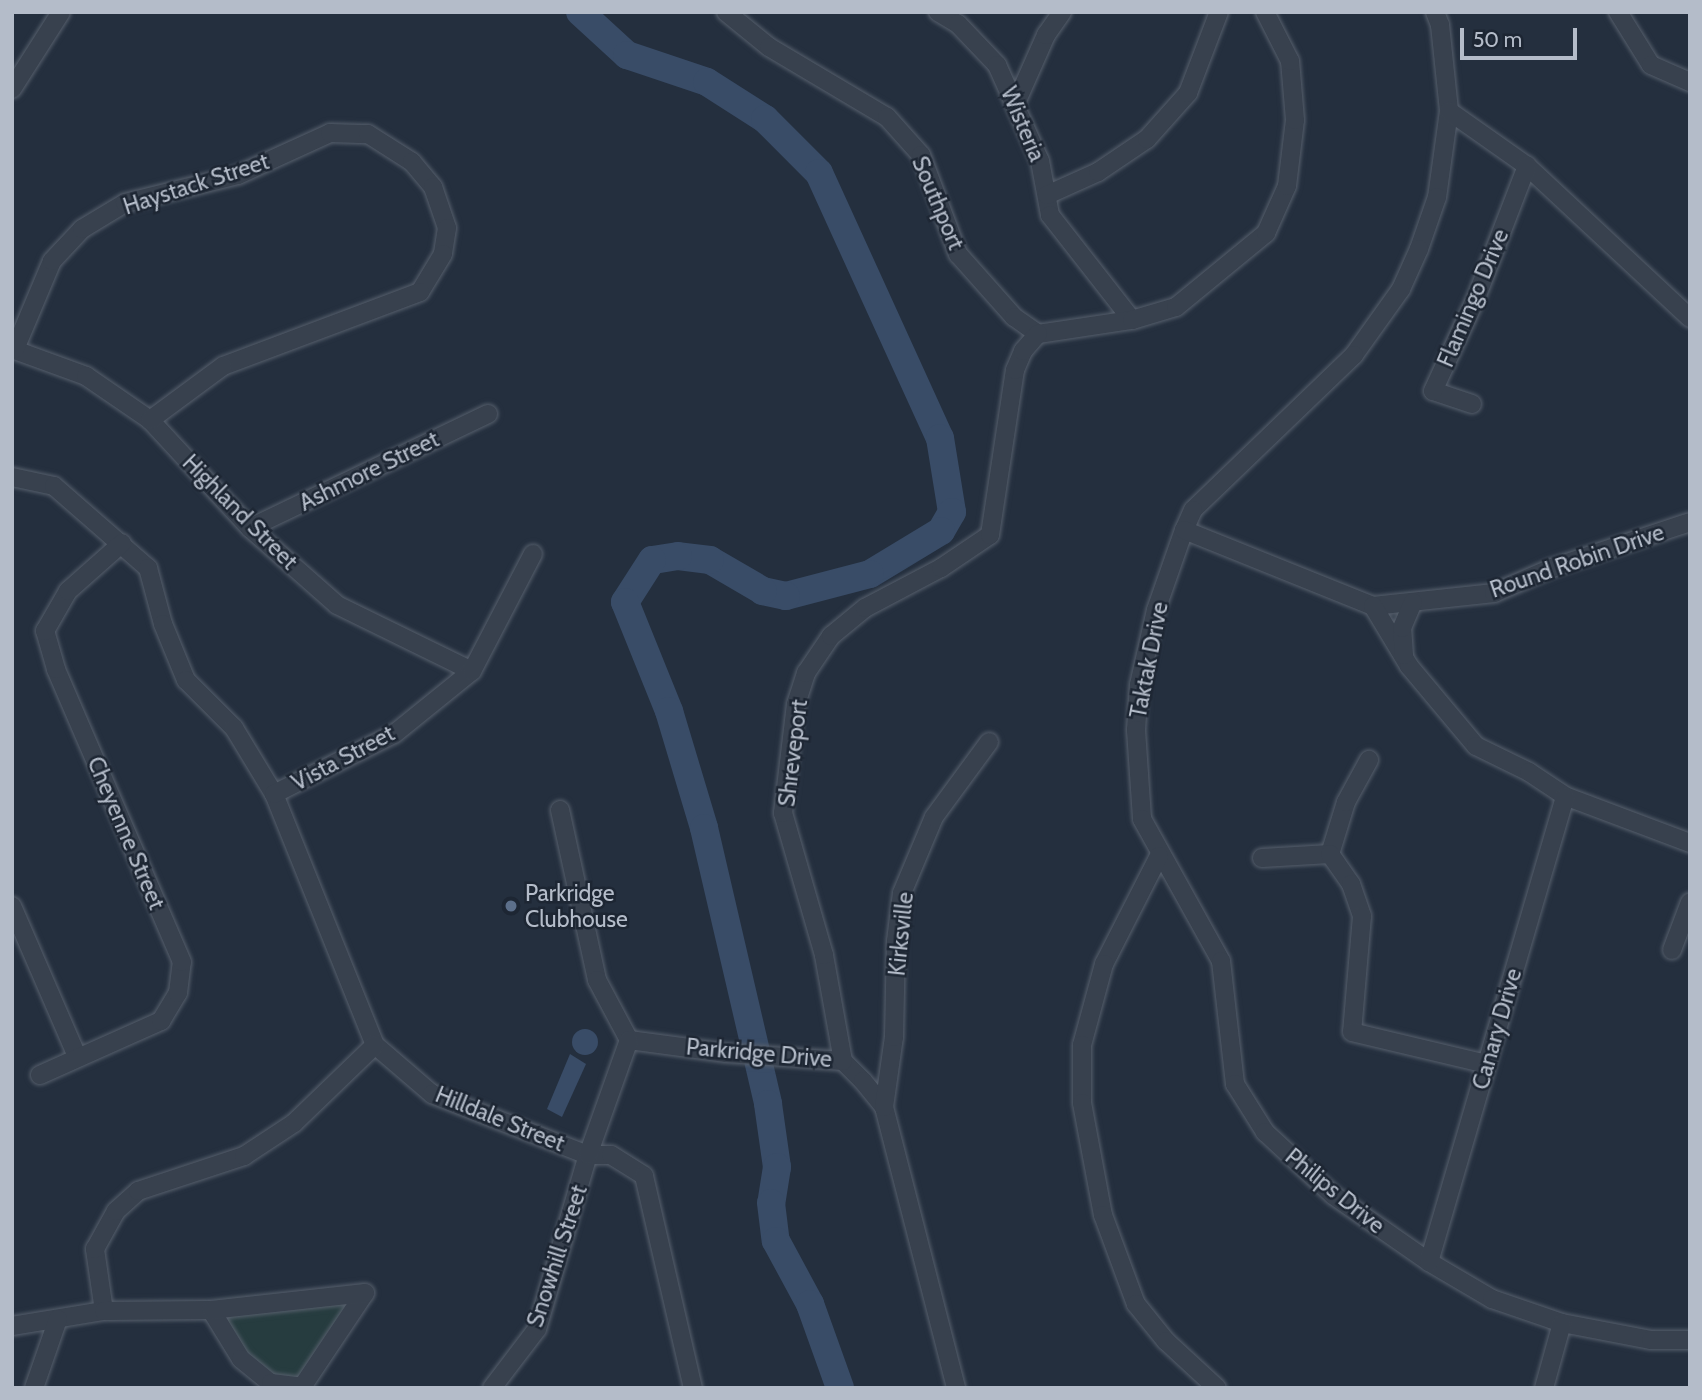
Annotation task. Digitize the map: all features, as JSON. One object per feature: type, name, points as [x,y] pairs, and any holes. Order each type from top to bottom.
[{"type":"street","points":[[12,89],[61,12]]},
{"type":"street","name":"Southport","points":[[726,12],[769,47],[887,117],[921,155],[958,254],[1014,317],[1038,334]]},
{"type":"street","name":"Wisteria","points":[[938,12],[958,24],[997,65],[1041,161],[1051,215],[1132,320]]},
{"type":"street","points":[[1015,105],[1046,35],[1062,12]]},
{"type":"street","points":[[1047,195],[1098,172],[1147,139],[1188,93],[1219,12]]},
{"type":"street","points":[[1038,334],[1132,320],[1176,307],[1266,233],[1287,186],[1294,120],[1290,61],[1265,12]]},
{"type":"street","name":"Taktak Drive","points":[[1159,856],[1142,819],[1136,730],[1139,685],[1156,610],[1184,530],[1194,510],[1354,355],[1401,289],[1437,197],[1449,111],[1440,25],[1434,12]]},
{"type":"street","points":[[1618,12],[1651,65],[1690,82]]},
{"type":"street","points":[[1449,111],[1527,166],[1690,318]]},
{"type":"street","name":"Haystack Street","points":[[13,349],[52,261],[82,229],[125,204],[238,175],[330,133],[368,134],[412,162],[433,187],[447,228],[443,254],[420,292],[223,366],[150,420]]},
{"type":"street","name":"Flamingo Drive","points":[[1472,404],[1433,391],[1476,298],[1527,166]]},
{"type":"street","name":"Shreveport","points":[[843,1061],[824,955],[783,813],[796,704],[806,673],[831,636],[865,608],[941,568],[990,535],[1015,370],[1023,351],[1038,334]]},
{"type":"street","name":"Highland Street","points":[[13,349],[86,376],[150,420],[250,528],[337,606],[472,671]]},
{"type":"street","name":"Ashmore Street","points":[[250,528],[488,414]]},
{"type":"street","name":"Hilldale Street","points":[[12,477],[54,486],[148,568],[163,624],[186,680],[234,728],[274,794],[375,1045],[432,1094],[588,1155],[611,1155],[644,1176],[692,1387]]},
{"type":"street","name":"Round Robin Drive","points":[[1184,530],[1373,606],[1494,593],[1552,568],[1690,522]]},
{"type":"street","name":"Cheyenne Street","points":[[40,1075],[77,1056],[161,1021],[178,993],[182,962],[56,669],[45,631],[68,591],[122,543]]},
{"type":"street","name":"Vista Street","points":[[274,794],[394,734],[472,671],[533,554]]},
{"type":"street","points":[[1404,658],[1402,628],[1413,602]]},
{"type":"street","points":[[1373,606],[1404,658],[1476,747],[1529,772],[1565,796],[1690,843]]},
{"type":"street","name":"Kirksville","points":[[884,1107],[894,1037],[902,893],[934,817],[989,742]]},
{"type":"street","points":[[1330,854],[1346,802],[1370,760]]},
{"type":"street","name":"Canary Drive","points":[[1429,1262],[1565,796]]},
{"type":"street","points":[[560,810],[597,980],[629,1040],[588,1155]]},
{"type":"street","points":[[1262,858],[1330,854]]},
{"type":"street","points":[[1330,854],[1351,884],[1362,916],[1352,1032],[1486,1064]]},
{"type":"street","points":[[1159,856],[1104,964],[1082,1045],[1082,1103],[1103,1215],[1136,1304],[1166,1341],[1217,1388]]},
{"type":"street","name":"Philips Drive","points":[[1159,856],[1221,961],[1235,1084],[1265,1132],[1333,1195],[1429,1262],[1492,1299],[1562,1323],[1651,1340],[1690,1340]]},
{"type":"street","points":[[1672,950],[1690,902]]},
{"type":"street","points":[[12,906],[77,1056]]},
{"type":"street","name":"Parkridge Drive","points":[[629,1040],[726,1053],[790,1054],[843,1061],[884,1107],[945,1332],[956,1388]]},
{"type":"street","points":[[104,1311],[95,1249],[116,1211],[138,1191],[244,1156],[294,1122],[375,1045]]},
{"type":"street","name":"Snowhill Street","points":[[492,1388],[537,1329],[588,1155]]},
{"type":"street","points":[[12,1325],[104,1311],[212,1310],[365,1293],[302,1387],[271,1383],[241,1359],[212,1310]]},
{"type":"street","points":[[34,1388],[58,1319]]},
{"type":"street","points":[[1544,1388],[1562,1323]]},
{"type":"green space","points":[[361,1296],[302,1387],[271,1383],[211,1310]]},
{"type":"water","points":[[585,1029],[594,1033],[598,1042],[594,1051],[585,1055],[576,1051],[572,1042],[576,1033]]},
{"type":"water","points":[[570,1054],[586,1064],[562,1117],[547,1109]]},
{"type":"waterway","points":[[580,12],[627,55],[707,82],[765,119],[819,173],[940,438],[952,512],[941,531],[870,574],[786,596],[763,591],[710,560],[678,556],[652,560],[625,602],[669,711],[704,828],[768,1104],[777,1167],[771,1203],[776,1241],[810,1304],[840,1388]]},
{"type":"place","name":"Parkridge Clubhouse","points":[[511,906]]}]
